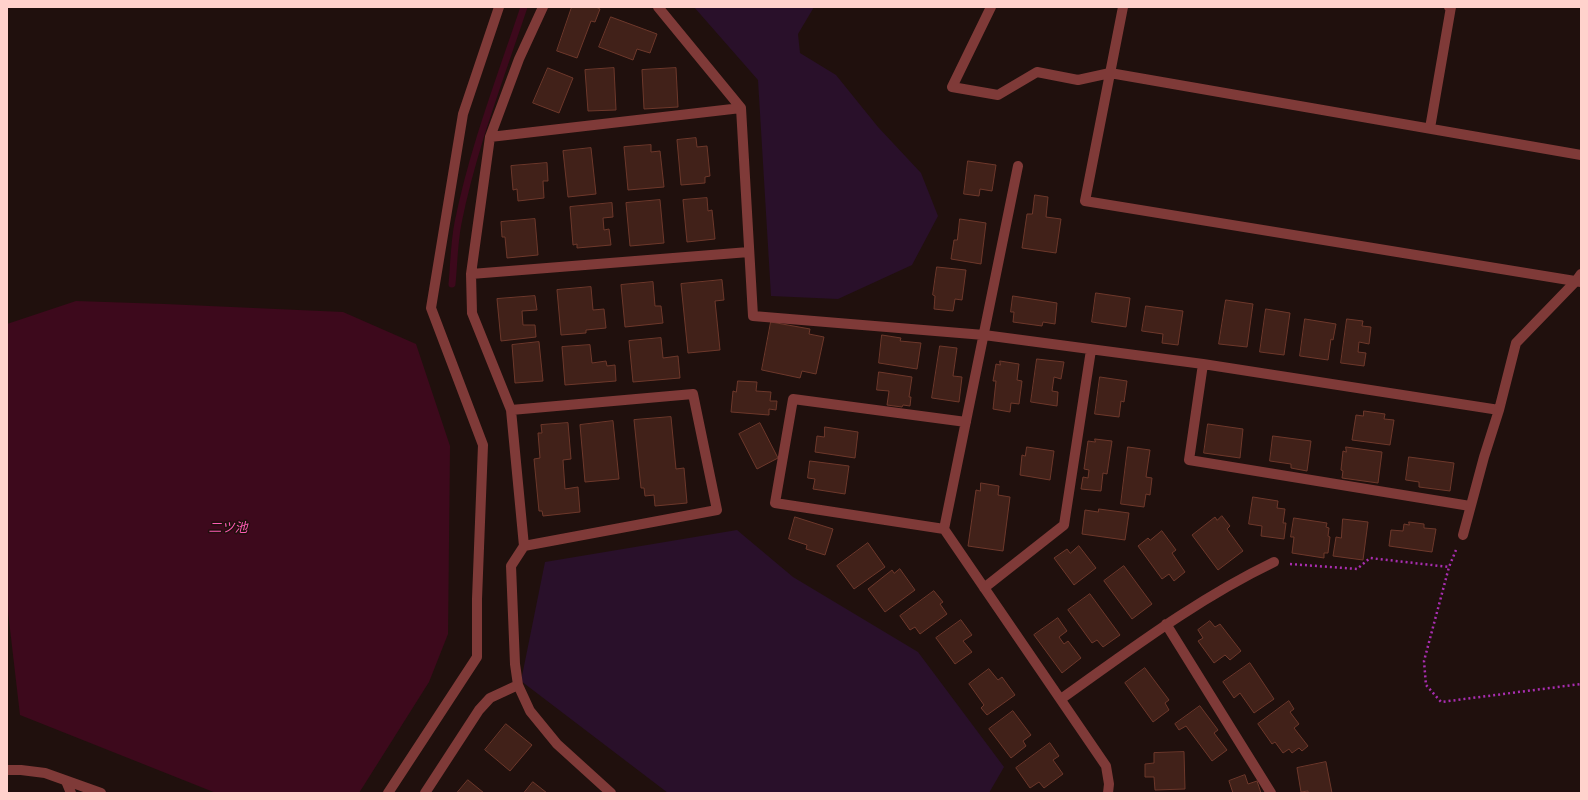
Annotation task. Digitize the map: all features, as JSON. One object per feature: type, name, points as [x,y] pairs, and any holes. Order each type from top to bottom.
[{"type":"street","points":[[388,793],[477,657],[477,599],[483,445],[430,308],[463,114],[499,7]]},
{"type":"street","points":[[543,7],[519,59],[490,137],[471,274],[472,313],[511,410],[524,546],[511,566],[515,657],[518,685],[530,711],[557,744],[610,793]]},
{"type":"street","points":[[658,7],[741,108],[753,316],[984,335],[1203,364],[1499,410]]},
{"type":"street","points":[[991,7],[952,87],[998,96],[1037,72],[1078,80],[1110,73],[1581,155]]},
{"type":"street","points":[[1123,7],[1084,200],[1579,279]]},
{"type":"street","points":[[1430,128],[1450,7]]},
{"type":"street","points":[[490,137],[741,108]]},
{"type":"street","points":[[1018,166],[944,529],[1106,766],[1109,784],[1108,793]]},
{"type":"street","points":[[471,274],[749,252]]},
{"type":"street","points":[[1463,535],[1470,506],[1499,410],[1516,343],[1579,279]]},
{"type":"street","points":[[984,588],[1064,525],[1091,350]]},
{"type":"street","points":[[1203,364],[1189,460],[1470,506]]},
{"type":"street","points":[[511,410],[693,394],[716,510],[524,546]]},
{"type":"street","points":[[944,529],[775,503],[792,399],[966,422]]},
{"type":"street","points":[[1061,700],[1166,624],[1240,579],[1274,562]]},
{"type":"street","points":[[1166,624],[1271,793]]},
{"type":"street","points":[[425,793],[479,710],[490,698],[518,685]]},
{"type":"street","points":[[7,770],[45,773],[101,793]]},
{"type":"street","points":[[66,781],[71,793]]},
{"type":"path","points":[[1463,535],[1448,567],[1424,661],[1426,685],[1441,702],[1581,684]]},
{"type":"path","points":[[1274,562],[1357,569],[1370,558],[1448,567]]},
{"type":"shaded area","points":[[694,7],[814,7],[798,34],[800,53],[836,75],[878,127],[921,173],[938,216],[912,265],[838,299],[771,296],[758,80]]},
{"type":"shaded area","points":[[737,530],[793,577],[918,652],[1004,767],[989,793],[668,793],[521,681],[545,562]]},
{"type":"water","name":"二ツ池","points":[[76,301],[343,312],[416,344],[450,446],[448,634],[429,682],[359,793],[216,793],[20,715],[7,603],[7,324]]},
{"type":"building","points":[[572,7],[596,7],[600,9],[595,22],[591,21],[577,58],[557,51]]},
{"type":"building","points":[[611,17],[657,34],[650,53],[637,49],[633,60],[599,47]]},
{"type":"building","points":[[548,68],[573,78],[559,113],[533,103]]},
{"type":"building","points":[[614,68],[616,110],[588,111],[585,70]]},
{"type":"building","points":[[676,68],[678,107],[644,109],[642,70]]},
{"type":"building","points":[[696,138],[697,147],[707,146],[710,176],[705,177],[705,183],[681,185],[677,140]]},
{"type":"building","points":[[651,145],[651,152],[660,151],[664,187],[628,190],[624,147]]},
{"type":"building","points":[[591,148],[596,194],[568,197],[563,151]]},
{"type":"building","points":[[968,161],[996,165],[992,191],[980,189],[979,196],[964,194]]},
{"type":"building","points":[[547,163],[548,181],[543,181],[544,198],[518,201],[517,189],[513,190],[511,166]]},
{"type":"building","points":[[1035,195],[1048,197],[1046,217],[1061,219],[1056,253],[1022,248],[1027,214],[1032,214]]},
{"type":"building","points":[[707,198],[708,211],[712,210],[715,239],[687,242],[683,200]]},
{"type":"building","points":[[660,200],[664,243],[630,246],[626,203]]},
{"type":"building","points":[[612,203],[613,217],[603,218],[604,230],[609,229],[611,245],[577,248],[577,244],[573,245],[570,207]]},
{"type":"building","points":[[535,219],[538,255],[507,258],[505,237],[502,237],[501,222]]},
{"type":"building","points":[[960,219],[986,223],[981,264],[951,259],[954,240],[957,240]]},
{"type":"building","points":[[937,267],[966,270],[962,300],[955,299],[953,311],[934,309],[935,296],[933,295]]},
{"type":"building","points":[[722,280],[724,300],[715,301],[720,350],[688,353],[681,284]]},
{"type":"building","points":[[653,282],[655,306],[661,306],[663,323],[625,327],[621,285]]},
{"type":"building","points":[[591,287],[593,310],[604,309],[606,328],[586,330],[586,333],[561,335],[557,290]]},
{"type":"building","points":[[1096,293],[1130,298],[1126,327],[1092,322]]},
{"type":"building","points":[[535,296],[537,310],[522,311],[523,325],[535,325],[536,337],[501,341],[497,299]]},
{"type":"building","points":[[1013,296],[1057,303],[1055,324],[1043,322],[1042,326],[1013,322],[1014,312],[1011,312]]},
{"type":"building","points":[[1226,300],[1253,304],[1247,347],[1219,344]]},
{"type":"building","points":[[1146,306],[1183,311],[1178,345],[1162,343],[1163,334],[1142,331]]},
{"type":"building","points":[[1266,309],[1290,313],[1284,355],[1260,352]]},
{"type":"building","points":[[1305,319],[1336,324],[1333,340],[1331,339],[1328,360],[1300,356]]},
{"type":"building","points":[[1347,319],[1363,321],[1362,326],[1371,327],[1369,344],[1359,342],[1358,352],[1366,353],[1364,366],[1341,363]]},
{"type":"building","points":[[771,322],[810,329],[809,334],[824,337],[816,374],[802,371],[800,378],[762,370]]},
{"type":"building","points":[[882,335],[901,338],[900,341],[921,343],[917,369],[879,363]]},
{"type":"building","points":[[661,338],[663,358],[678,356],[680,378],[633,382],[629,341]]},
{"type":"building","points":[[539,342],[543,381],[515,383],[512,345]]},
{"type":"building","points":[[590,345],[592,363],[606,361],[607,366],[615,365],[616,381],[565,385],[562,347]]},
{"type":"building","points":[[940,346],[957,348],[953,376],[962,377],[959,402],[932,398]]},
{"type":"building","points":[[1037,359],[1064,362],[1061,379],[1054,377],[1052,391],[1058,392],[1057,406],[1031,402]]},
{"type":"building","points":[[1000,361],[1019,364],[1017,380],[1022,381],[1019,404],[1011,403],[1010,412],[993,409],[996,381],[993,381],[996,364],[1000,365]]},
{"type":"building","points":[[879,372],[912,377],[909,397],[911,397],[910,406],[903,405],[902,407],[887,405],[889,391],[877,390]]},
{"type":"building","points":[[1100,377],[1127,381],[1124,402],[1121,401],[1119,417],[1095,414]]},
{"type":"building","points":[[738,381],[757,382],[756,391],[771,392],[770,401],[777,401],[776,410],[769,409],[769,415],[731,412],[733,391],[736,392]]},
{"type":"building","points":[[1364,411],[1385,414],[1384,419],[1394,420],[1390,445],[1352,440],[1356,415],[1363,416]]},
{"type":"building","points":[[671,417],[676,469],[684,468],[687,503],[655,506],[654,495],[645,496],[644,488],[641,488],[634,420]]},
{"type":"building","points":[[613,421],[619,479],[585,482],[580,425]]},
{"type":"building","points":[[568,423],[571,459],[563,460],[565,489],[578,487],[580,512],[543,516],[542,511],[539,511],[534,459],[540,458],[538,433],[542,433],[541,425]]},
{"type":"building","points":[[760,423],[778,458],[757,469],[739,434]]},
{"type":"building","points":[[1208,424],[1243,429],[1240,458],[1204,453]]},
{"type":"building","points":[[825,427],[858,432],[855,458],[815,452],[817,436],[824,437]]},
{"type":"building","points":[[1273,436],[1311,441],[1307,471],[1291,468],[1291,464],[1270,461]]},
{"type":"building","points":[[1095,439],[1112,441],[1107,474],[1103,473],[1101,491],[1081,489],[1083,477],[1088,478],[1089,470],[1084,469],[1088,441],[1095,442]]},
{"type":"building","points":[[1027,447],[1054,451],[1050,480],[1020,475],[1022,455],[1025,456]]},
{"type":"building","points":[[1128,447],[1150,450],[1146,477],[1152,478],[1150,495],[1146,494],[1144,507],[1121,504]]},
{"type":"building","points":[[1346,447],[1382,452],[1378,483],[1342,478],[1343,471],[1341,470],[1343,451],[1346,452]]},
{"type":"building","points":[[1409,457],[1454,463],[1450,491],[1419,487],[1419,482],[1406,480]]},
{"type":"building","points":[[810,461],[849,466],[845,494],[813,489],[815,479],[808,478]]},
{"type":"building","points":[[981,483],[999,486],[998,495],[1010,497],[1003,551],[968,546],[976,490],[980,491]]},
{"type":"building","points":[[1253,497],[1278,501],[1277,508],[1285,509],[1283,523],[1286,523],[1284,539],[1261,536],[1262,526],[1249,524]]},
{"type":"building","points":[[1099,509],[1129,513],[1125,540],[1082,534],[1085,510],[1098,512]]},
{"type":"building","points":[[1222,516],[1230,526],[1227,529],[1243,551],[1218,570],[1192,535],[1215,517],[1217,520]]},
{"type":"building","points":[[795,517],[833,529],[825,555],[806,549],[807,545],[789,539]]},
{"type":"building","points":[[1294,518],[1327,523],[1326,527],[1329,528],[1328,536],[1330,537],[1328,553],[1324,553],[1324,558],[1292,553],[1294,537],[1291,537]]},
{"type":"building","points":[[1343,519],[1368,522],[1363,560],[1333,556],[1336,537],[1341,538]]},
{"type":"building","points":[[1409,522],[1424,524],[1424,528],[1436,529],[1432,552],[1389,546],[1391,530],[1403,531],[1404,524],[1409,525]]},
{"type":"building","points":[[1162,531],[1176,550],[1172,553],[1185,572],[1174,581],[1169,574],[1162,579],[1138,546],[1148,538],[1150,540]]},
{"type":"building","points":[[868,543],[885,567],[854,589],[837,566]]},
{"type":"building","points":[[1079,546],[1096,568],[1074,585],[1054,558],[1067,549],[1070,553]]},
{"type":"building","points":[[1124,566],[1152,604],[1132,619],[1104,581]]},
{"type":"building","points":[[900,569],[915,590],[885,612],[868,589],[892,570],[894,573]]},
{"type":"building","points":[[934,591],[943,602],[940,604],[947,614],[920,634],[915,627],[910,630],[900,616]]},
{"type":"building","points":[[1090,594],[1120,635],[1103,647],[1097,640],[1092,643],[1068,610]]},
{"type":"building","points":[[1058,618],[1067,631],[1059,637],[1064,644],[1068,641],[1081,658],[1062,673],[1034,635]]},
{"type":"building","points":[[961,620],[972,635],[963,641],[972,652],[955,664],[936,638]]},
{"type":"building","points":[[1210,621],[1215,627],[1220,624],[1241,651],[1230,660],[1225,655],[1214,663],[1198,641],[1203,638],[1198,630]]},
{"type":"building","points":[[1250,663],[1274,699],[1254,713],[1240,693],[1234,698],[1223,682]]},
{"type":"building","points":[[1145,668],[1169,700],[1165,703],[1169,710],[1153,722],[1125,683]]},
{"type":"building","points":[[989,669],[998,680],[1002,677],[1015,695],[987,715],[981,708],[984,705],[969,684]]},
{"type":"building","points":[[1289,701],[1294,709],[1290,712],[1299,724],[1294,728],[1308,746],[1302,751],[1299,748],[1292,753],[1289,749],[1283,753],[1275,742],[1272,744],[1258,724]]},
{"type":"building","points":[[1200,706],[1218,730],[1214,733],[1227,750],[1212,761],[1186,726],[1179,730],[1175,724]]},
{"type":"building","points":[[1013,711],[1031,735],[1023,741],[1026,746],[1011,758],[989,729]]},
{"type":"building","points":[[506,724],[532,745],[510,771],[485,750]]},
{"type":"building","points":[[1050,743],[1059,756],[1053,760],[1063,774],[1044,788],[1039,782],[1030,788],[1016,768]]},
{"type":"building","points":[[1184,752],[1185,789],[1155,790],[1154,777],[1145,777],[1145,764],[1154,763],[1154,753]]},
{"type":"building","points":[[1326,762],[1332,793],[1308,793],[1308,791],[1301,792],[1297,768]]},
{"type":"building","points":[[1245,775],[1248,784],[1257,781],[1261,793],[1233,793],[1229,781]]},
{"type":"building","points":[[468,780],[484,793],[457,793]]},
{"type":"building","points":[[533,782],[547,793],[524,793]]},
{"type":"waterway","points":[[452,284],[457,231],[471,168],[524,7]]}]
